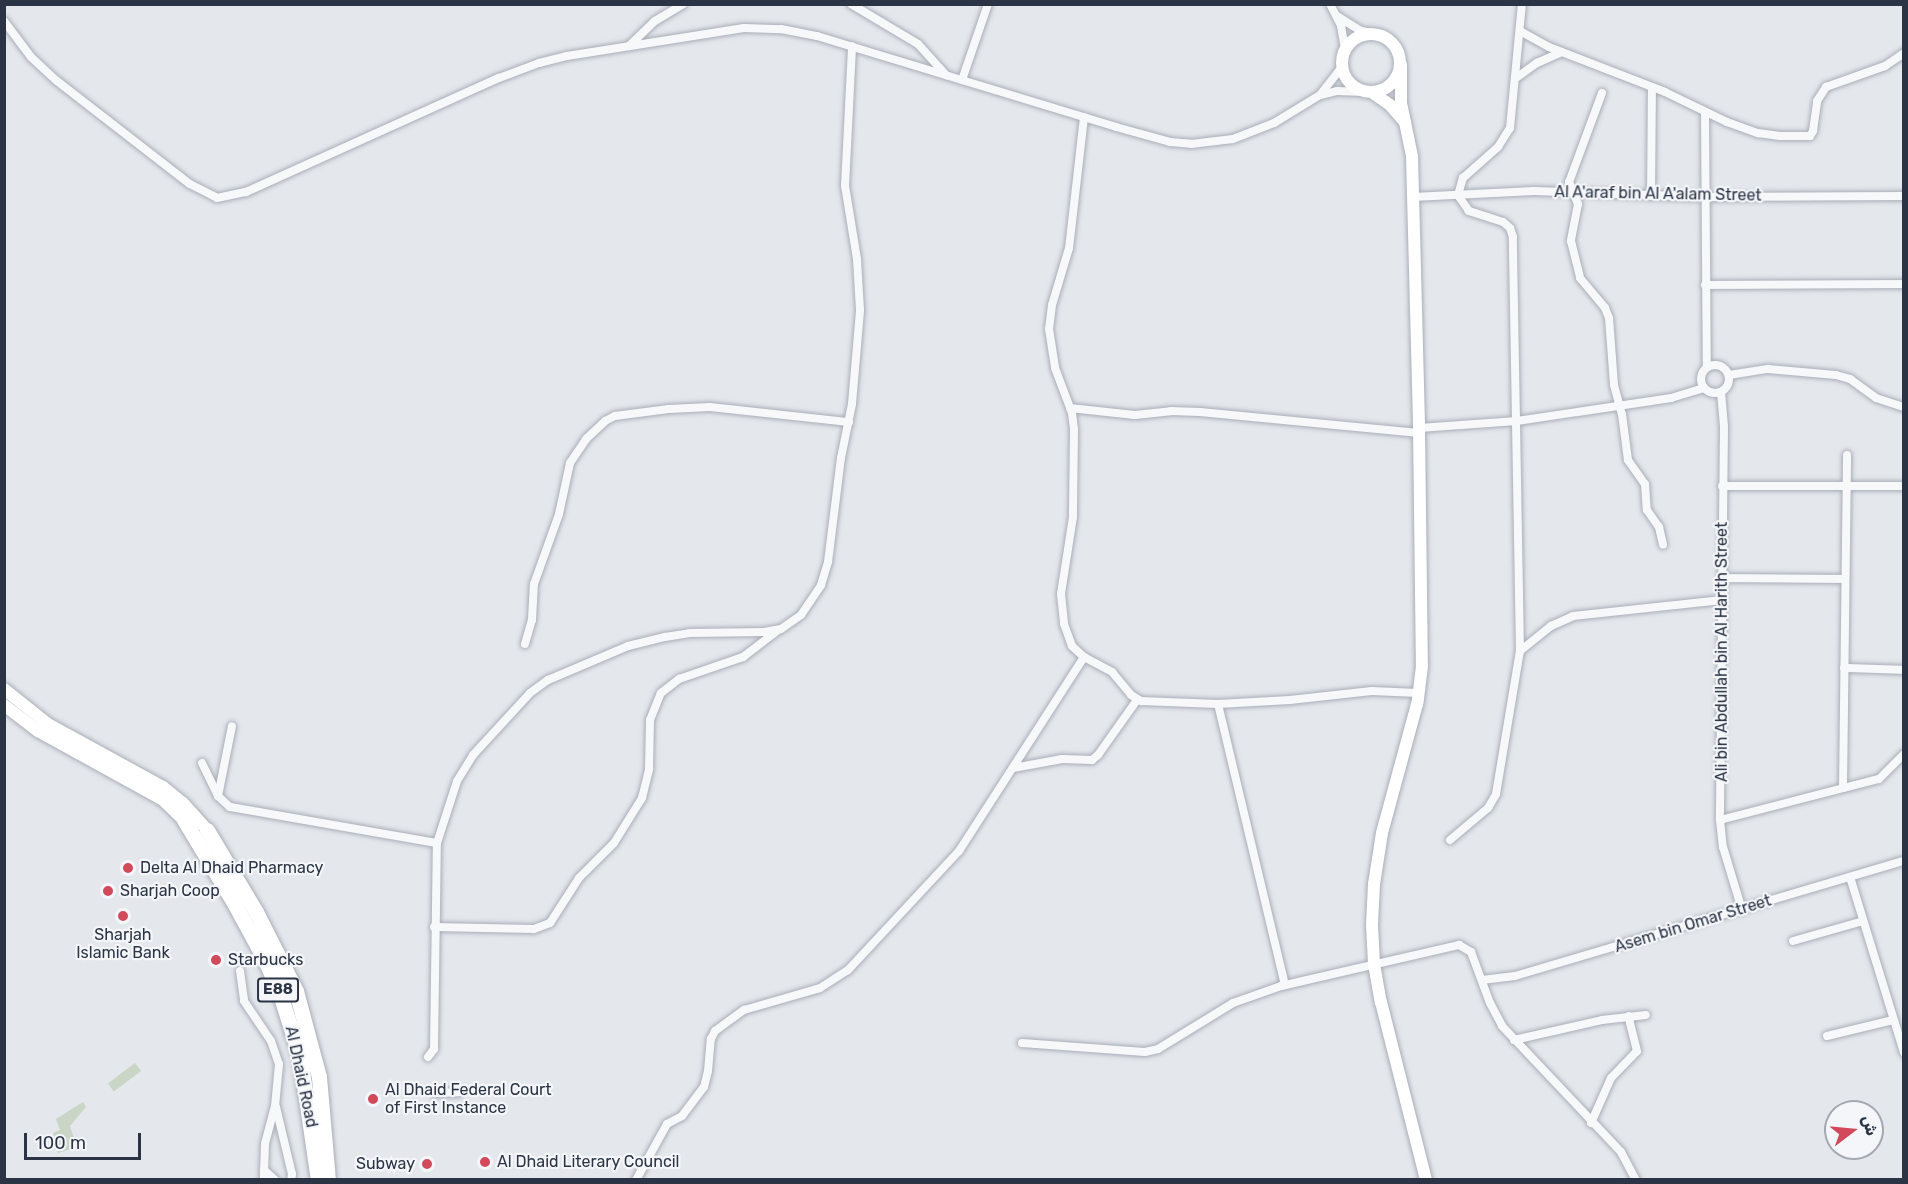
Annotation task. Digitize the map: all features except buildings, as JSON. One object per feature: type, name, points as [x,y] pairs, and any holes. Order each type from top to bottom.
[{"type":"highway","name":"Al Dhaid Road","points":[[184,820],[265,960],[280,994],[300,1057],[318,1179]]},
{"type":"highway","name":"Al Dhaid Road","points":[[207,830],[256,912],[296,991],[319,1077],[328,1179]]},
{"type":"street","points":[[629,46],[655,21],[683,4]]},
{"type":"street","points":[[851,4],[918,44],[946,75]]},
{"type":"street","points":[[962,80],[988,4]]},
{"type":"street","points":[[1320,95],[1342,67],[1345,49],[1345,36],[1330,4]]},
{"type":"street","points":[[1450,840],[1488,808],[1496,794],[1520,651],[1512,232],[1503,222],[1469,211],[1458,195],[1460,183],[1467,173],[1493,152],[1507,135],[1512,121],[1522,4]]},
{"type":"street","points":[[1337,16],[1359,30],[1390,41],[1400,56],[1400,92],[1412,156],[1422,666],[1399,778],[1382,833],[1374,885],[1372,925],[1374,964],[1426,1179]]},
{"type":"street","points":[[4,21],[31,57],[57,81],[190,184],[217,198],[246,192],[512,73],[567,56],[754,28],[817,36],[1170,142],[1212,143],[1233,139],[1274,123],[1320,95],[1337,91],[1368,92],[1393,84],[1401,65]]},
{"type":"street","points":[[1520,31],[1562,52],[1652,87],[1705,112],[1758,133],[1807,137],[1814,131],[1817,100],[1826,87],[1885,66],[1904,53]]},
{"type":"street","points":[[1345,49],[1354,39],[1374,34]]},
{"type":"street","points":[[434,927],[534,929],[550,923],[579,878],[614,843],[642,798],[650,769],[650,720],[661,693],[679,679],[743,657],[778,630],[791,624],[805,611],[824,577],[849,422],[861,301],[844,186],[852,46]]},
{"type":"street","points":[[1516,78],[1537,63],[1562,52]]},
{"type":"street","points":[[1342,67],[1349,83],[1390,105],[1406,123]]},
{"type":"street","points":[[1651,196],[1652,87]]},
{"type":"street","points":[[1602,93],[1569,182],[1578,210],[1571,242],[1577,269],[1583,282],[1605,308],[1609,318],[1614,385],[1620,405],[1629,463],[1645,483],[1647,510],[1659,527],[1664,545]]},
{"type":"street","points":[[1705,112],[1707,367],[1702,375],[1704,388],[1712,393],[1721,392],[1729,383],[1729,375],[1720,366],[1707,367]]},
{"type":"street","points":[[1084,117],[1069,248],[1052,305],[1048,329],[1055,368],[1070,408],[1074,430],[1072,529],[1063,572],[1062,608],[1068,638],[1084,657],[1112,672],[1137,700],[1218,704],[1372,691],[1418,693]]},
{"type":"street","name":"Al A'araf bin Al A'alam Street","points":[[1413,197],[1534,191],[1705,197],[1904,196]]},
{"type":"street","points":[[1705,285],[1904,284]]},
{"type":"street","points":[[1729,375],[1768,369],[1830,373],[1850,379],[1876,398],[1904,407]]},
{"type":"street","points":[[1070,408],[1135,416],[1180,411],[1200,412],[1419,431],[1517,421],[1679,397],[1704,388]]},
{"type":"street","name":"Ali bin Abdullah bin Al Harith Street","points":[[1721,392],[1724,418],[1720,820],[1723,847],[1742,910]]},
{"type":"street","points":[[525,644],[532,620],[534,584],[559,514],[570,463],[586,439],[605,421],[615,416],[669,409],[710,407],[849,422]]},
{"type":"street","points":[[1843,788],[1847,455]]},
{"type":"street","points":[[1722,486],[1904,486]]},
{"type":"street","points":[[1722,578],[1845,579]]},
{"type":"street","points":[[1520,651],[1551,626],[1572,616],[1722,600]]},
{"type":"street","points":[[428,1057],[434,1048],[437,843],[455,788],[466,764],[526,697],[540,685],[632,644],[681,634],[778,630]]},
{"type":"street","points":[[636,1179],[667,1124],[682,1116],[704,1087],[711,1039],[716,1031],[748,1008],[820,988],[848,970],[959,850],[1084,657]]},
{"type":"street","points":[[1844,668],[1904,670]]},
{"type":"street","points":[[4,689],[48,724],[163,788],[183,803],[207,830]]},
{"type":"street","points":[[1012,768],[1062,759],[1092,760],[1098,755],[1137,700]]},
{"type":"street","points":[[1218,704],[1285,985]]},
{"type":"street","points":[[4,705],[38,730],[163,800],[184,820]]},
{"type":"street","points":[[218,796],[232,726]]},
{"type":"street","points":[[1720,820],[1879,779],[1904,754]]},
{"type":"street","points":[[202,763],[218,796],[233,807],[437,843]]},
{"type":"street","name":"Asem bin Omar Street","points":[[1482,980],[1515,976],[1904,861]]},
{"type":"street","points":[[1850,877],[1904,1053]]},
{"type":"street","points":[[1793,941],[1863,921]]},
{"type":"street","points":[[1023,1043],[1145,1052],[1158,1049],[1233,1003],[1285,985],[1459,945],[1471,952],[1498,1019],[1514,1040],[1625,1158],[1636,1179]]},
{"type":"street","points":[[240,970],[244,1001],[271,1041],[277,1056],[279,1072],[275,1106],[267,1133],[264,1175],[275,1179]]},
{"type":"street","points":[[1514,1040],[1628,1016],[1646,1015]]},
{"type":"street","points":[[1591,1123],[1611,1078],[1637,1052],[1628,1016]]},
{"type":"street","points":[[1827,1036],[1893,1020]]},
{"type":"street","points":[[434,1093],[459,1092]]},
{"type":"street","points":[[275,1106],[292,1174],[291,1179]]},
{"type":"green space","points":[[135,1063],[141,1071],[114,1091],[108,1083]]},
{"type":"green space","points":[[83,1102],[86,1107],[70,1126],[77,1147],[58,1153],[53,1133],[60,1130],[56,1119]]},
{"type":"place","name":"Delta Al Dhaid Pharmacy","points":[[128,868]]},
{"type":"place","name":"Sharjah Coop","points":[[108,891]]},
{"type":"place","name":"Sharjah Islamic Bank","points":[[123,916]]},
{"type":"place","name":"Starbucks","points":[[216,960]]},
{"type":"place","name":"Al Dhaid Federal Court of First Instance","points":[[373,1099]]},
{"type":"place","name":"Al Dhaid Literary Council","points":[[485,1162]]},
{"type":"place","name":"Subway","points":[[427,1164]]}]
